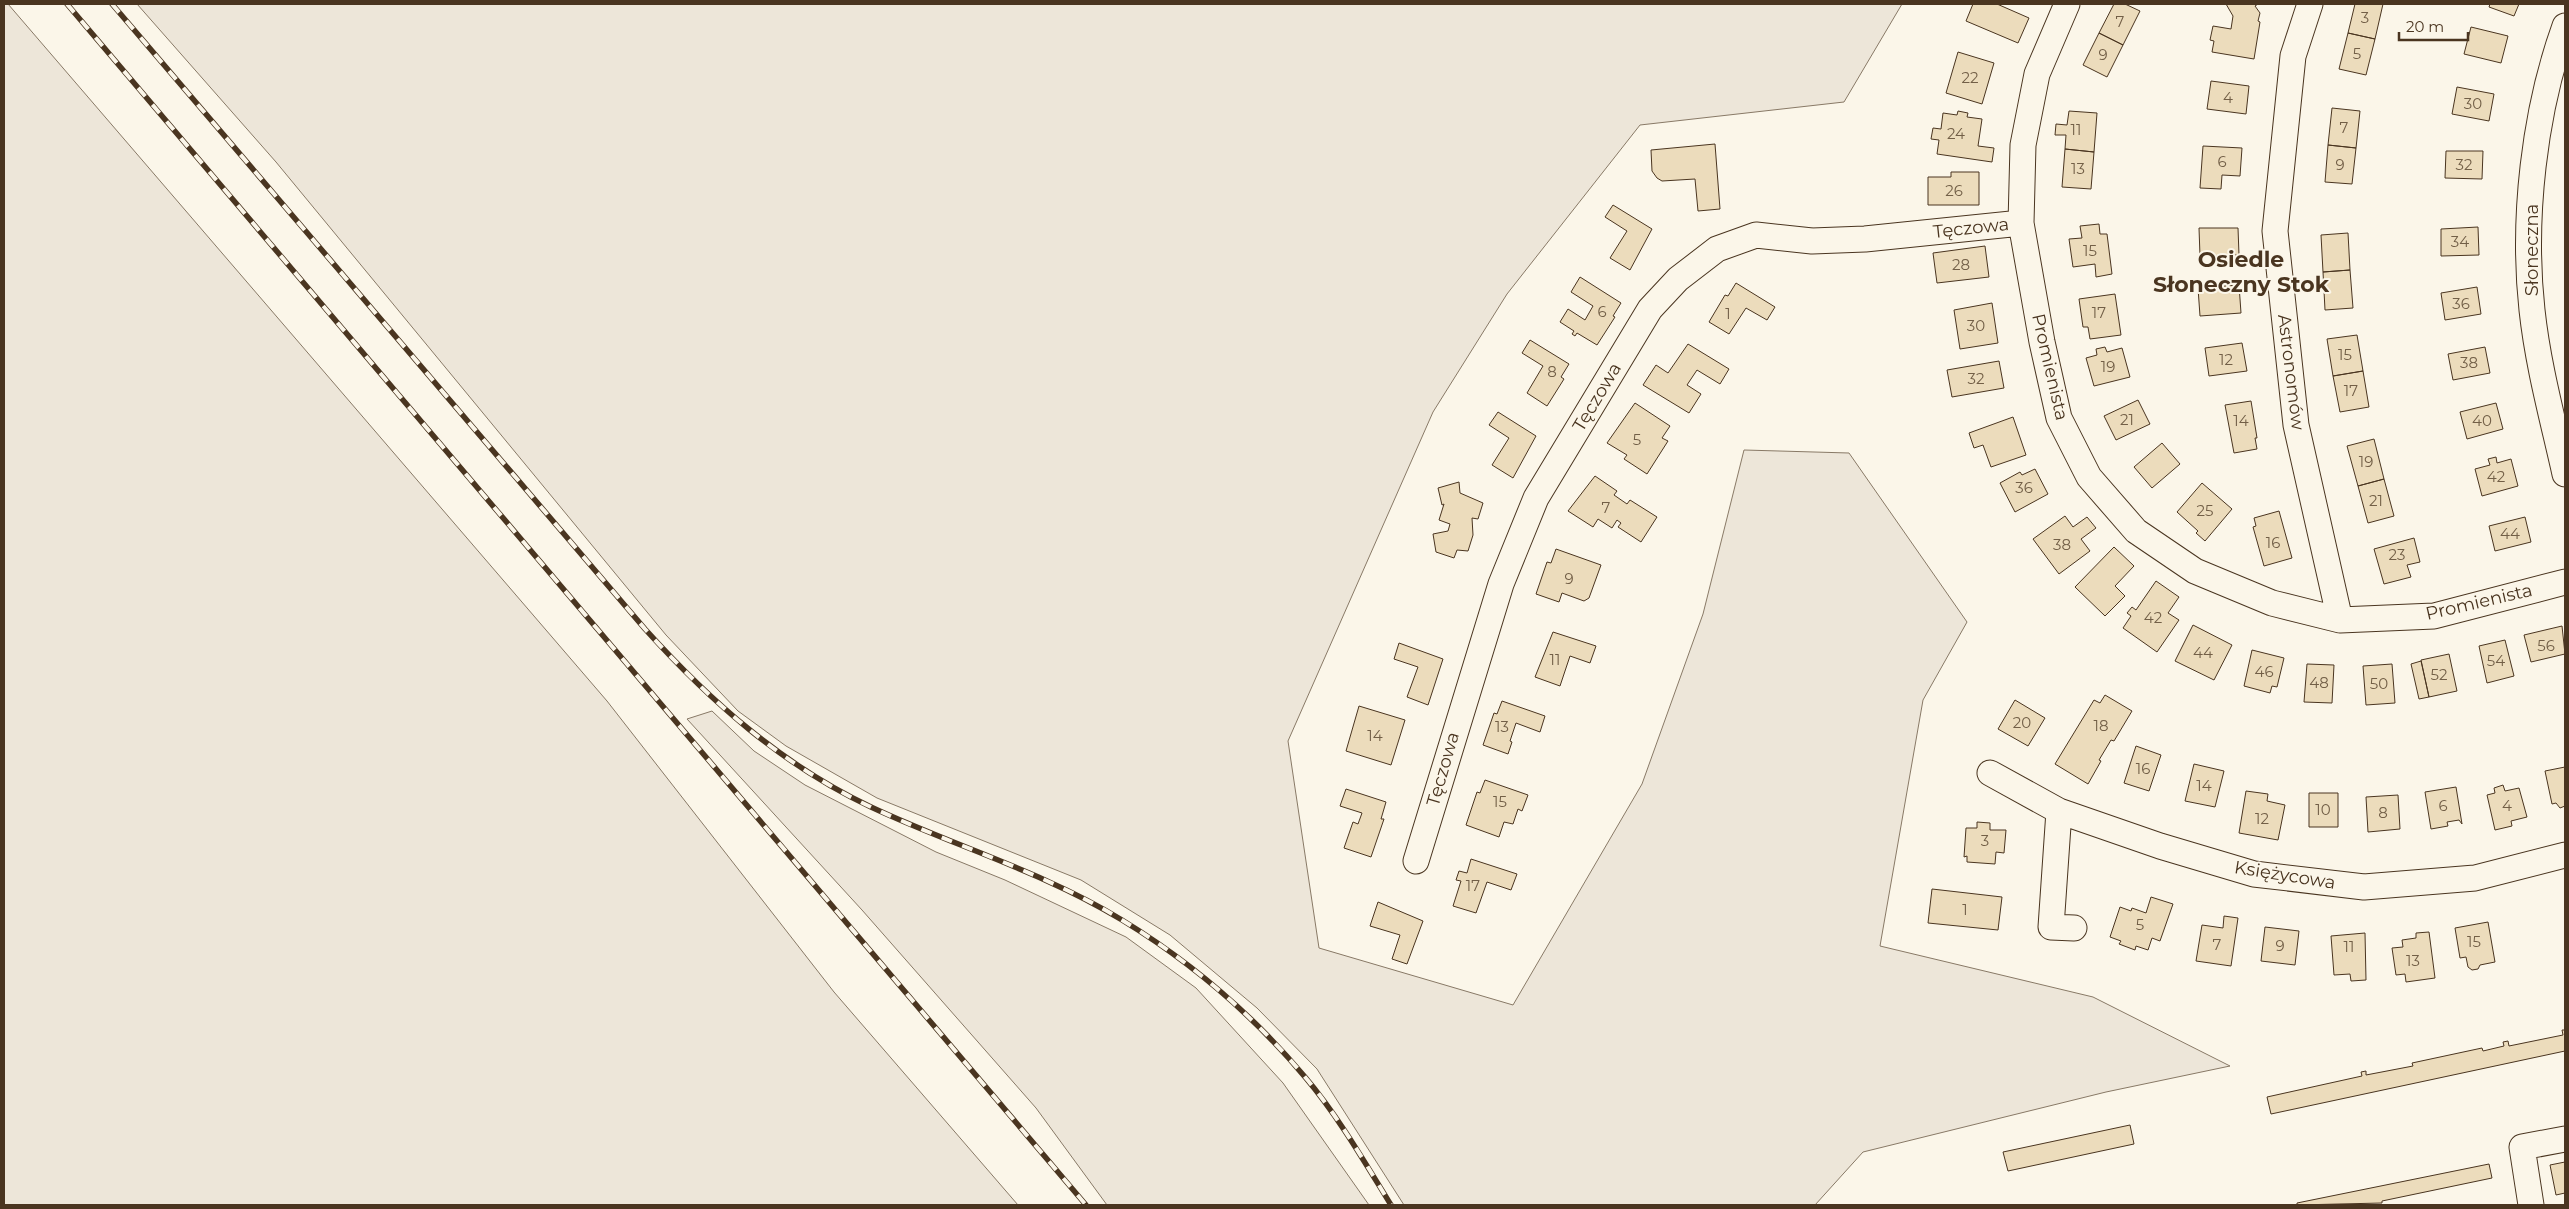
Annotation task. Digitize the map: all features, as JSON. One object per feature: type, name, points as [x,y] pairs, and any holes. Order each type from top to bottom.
[{"type":"street","name":"Promienista","points":[[2067,4],[2037,74],[2023,145],[2021,223],[2042,342],[2059,418],[2089,476],[2136,531],[2195,571],[2272,603],[2340,620],[2434,616],[2565,582]]},
{"type":"street","name":"Astronomów","points":[[2310,4],[2292,56],[2275,231],[2296,425],[2340,620]]},
{"type":"street","name":"Słoneczna","points":[[2565,26],[2556,50],[2534,154],[2530,230],[2532,310],[2545,389],[2565,474]]},
{"type":"street","name":"Tęczowa","points":[[1416,861],[1500,584],[1536,498],[1650,309],[1678,279],[1717,249],[1756,235],[1812,241],[1865,238],[2021,223]]},
{"type":"street","name":"Księżycowa","points":[[1990,773],[2059,811],[2160,846],[2254,874],[2364,887],[2475,878],[2565,855]]},
{"type":"street","points":[[2059,811],[2051,927],[2074,928]]},
{"type":"street","points":[[2531,1205],[2522,1147],[2565,1139]]},
{"type":"shaded area","points":[[4,4],[8,4],[607,701],[834,992],[1018,1205],[4,1205]]},
{"type":"shaded area","points":[[137,4],[1902,4],[1844,102],[1640,125],[1507,294],[1433,412],[1288,741],[1319,948],[1513,1005],[1642,784],[1703,614],[1744,450],[1849,453],[1967,622],[1923,700],[1880,946],[2093,997],[2230,1066],[2106,1092],[1863,1152],[1815,1205],[1404,1205],[1317,1069],[1257,1008],[1170,935],[1081,880],[877,798],[786,746],[738,711],[666,635],[276,162]]},
{"type":"shaded area","points":[[712,711],[754,751],[805,785],[936,852],[1005,880],[1126,937],[1196,988],[1283,1083],[1369,1205],[1107,1205],[1036,1108],[862,910],[687,719]]},
{"type":"building","points":[[1973,4],[1997,4],[2029,18],[2018,43],[1966,21]]},
{"type":"building","points":[[2114,4],[2125,4],[2140,11],[2123,45],[2099,33]]},
{"type":"building","points":[[2226,4],[2258,4],[2255,6],[2260,13],[2258,21],[2260,22],[2254,59],[2212,52],[2214,41],[2210,40],[2213,26],[2231,29],[2233,16]]},
{"type":"building","points":[[2355,4],[2383,4],[2375,39],[2348,33]]},
{"type":"building","points":[[2490,4],[2519,4],[2514,16],[2489,7]]},
{"type":"building","points":[[2471,27],[2508,36],[2501,63],[2464,54]]},
{"type":"building","points":[[2099,33],[2123,45],[2107,77],[2083,65]]},
{"type":"building","points":[[2348,33],[2375,39],[2366,75],[2339,69]]},
{"type":"building","points":[[1958,52],[1994,63],[1982,104],[1946,93]]},
{"type":"building","points":[[2211,81],[2249,86],[2246,114],[2207,109]]},
{"type":"building","points":[[2457,87],[2494,94],[2489,121],[2452,114]]},
{"type":"building","points":[[2332,108],[2360,111],[2356,148],[2328,145]]},
{"type":"building","points":[[1958,111],[1968,113],[1967,117],[1982,119],[1978,146],[1994,148],[1992,162],[1937,154],[1939,140],[1931,139],[1933,128],[1941,129],[1943,113],[1957,115]]},
{"type":"building","points":[[2069,111],[2097,113],[2094,152],[2065,149],[2066,135],[2055,135],[2056,124],[2067,125]]},
{"type":"building","points":[[1715,144],[1720,209],[1698,211],[1695,179],[1662,181],[1657,178],[1652,171],[1651,150]]},
{"type":"building","points":[[2328,145],[2356,148],[2352,184],[2325,182]]},
{"type":"building","points":[[2203,146],[2242,148],[2240,176],[2222,175],[2221,189],[2200,188]]},
{"type":"building","points":[[2065,149],[2094,152],[2091,189],[2062,187]]},
{"type":"building","points":[[2446,151],[2483,151],[2482,179],[2445,178]]},
{"type":"building","points":[[1951,172],[1979,172],[1979,205],[1928,205],[1928,177],[1951,177]]},
{"type":"building","points":[[1613,205],[1652,229],[1630,270],[1610,258],[1627,231],[1605,217]]},
{"type":"building","points":[[2099,224],[2100,234],[2107,234],[2112,274],[2096,277],[2095,264],[2073,267],[2069,239],[2082,238],[2080,226]]},
{"type":"building","points":[[2478,227],[2479,255],[2441,256],[2441,229]]},
{"type":"building","points":[[2199,228],[2238,228],[2239,255],[2200,256]]},
{"type":"building","points":[[2348,233],[2350,270],[2323,272],[2321,235]]},
{"type":"building","points":[[1985,246],[1989,277],[1937,283],[1933,253]]},
{"type":"building","points":[[2350,270],[2353,308],[2325,310],[2323,272]]},
{"type":"building","points":[[1580,277],[1621,303],[1613,316],[1615,317],[1597,345],[1577,333],[1575,336],[1572,334],[1574,331],[1560,322],[1568,309],[1585,320],[1593,306],[1571,292]]},
{"type":"building","points":[[1736,283],[1775,307],[1767,320],[1746,308],[1729,334],[1709,322],[1725,295],[1728,296]]},
{"type":"building","points":[[2239,285],[2241,313],[2200,316],[2198,288]]},
{"type":"building","points":[[2477,287],[2481,314],[2445,320],[2441,293]]},
{"type":"building","points":[[2115,294],[2121,335],[2090,339],[2088,327],[2083,327],[2079,299]]},
{"type":"building","points":[[1992,303],[1998,343],[1960,349],[1954,310]]},
{"type":"building","points":[[2357,335],[2363,371],[2333,376],[2327,339]]},
{"type":"building","points":[[1530,340],[1569,364],[1561,377],[1564,379],[1547,406],[1527,393],[1543,366],[1522,353]]},
{"type":"building","points":[[2242,343],[2247,371],[2209,376],[2205,348]]},
{"type":"building","points":[[1688,344],[1729,369],[1720,384],[1697,370],[1687,385],[1701,394],[1689,413],[1643,385],[1656,365],[1668,373]]},
{"type":"building","points":[[2105,347],[2107,352],[2122,348],[2130,377],[2094,386],[2086,358],[2097,355],[2096,349]]},
{"type":"building","points":[[2485,347],[2490,373],[2453,380],[2448,354]]},
{"type":"building","points":[[1999,361],[2004,388],[1952,397],[1947,370]]},
{"type":"building","points":[[2363,371],[2369,407],[2340,412],[2333,376]]},
{"type":"building","points":[[2138,400],[2150,424],[2116,440],[2104,416]]},
{"type":"building","points":[[2251,401],[2257,449],[2234,453],[2225,405]]},
{"type":"building","points":[[1635,403],[1670,426],[1662,438],[1668,441],[1647,474],[1624,459],[1627,455],[1607,443]]},
{"type":"building","points":[[2496,403],[2503,429],[2467,439],[2460,412]]},
{"type":"building","points":[[1498,412],[1536,436],[1513,478],[1492,465],[1509,438],[1489,425]]},
{"type":"building","points":[[2013,417],[2026,455],[1991,467],[1983,445],[1974,448],[1969,433]]},
{"type":"building","points":[[2374,439],[2384,479],[2358,486],[2347,446]]},
{"type":"building","points":[[2162,443],[2180,464],[2152,488],[2134,467]]},
{"type":"building","points":[[2496,457],[2497,463],[2511,459],[2518,486],[2482,496],[2475,469],[2490,465],[2488,459]]},
{"type":"building","points":[[2035,469],[2048,494],[2015,512],[2000,483],[2020,472],[2022,475]]},
{"type":"building","points":[[1595,476],[1617,491],[1614,495],[1627,504],[1630,500],[1657,517],[1641,542],[1618,527],[1621,523],[1617,520],[1612,528],[1598,519],[1593,527],[1568,511]]},
{"type":"building","points":[[2384,479],[2394,516],[2368,523],[2358,486]]},
{"type":"building","points":[[1459,482],[1460,493],[1483,503],[1478,519],[1472,518],[1473,535],[1468,551],[1457,550],[1454,558],[1436,552],[1433,534],[1448,531],[1450,524],[1439,520],[1444,504],[1442,505],[1438,488]]},
{"type":"building","points":[[2202,483],[2232,509],[2205,541],[2196,533],[2198,531],[2177,512]]},
{"type":"building","points":[[2279,511],[2292,558],[2264,566],[2253,527],[2256,526],[2254,518]]},
{"type":"building","points":[[2065,516],[2073,527],[2087,517],[2096,528],[2081,539],[2090,551],[2059,574],[2033,539]]},
{"type":"building","points":[[2525,517],[2531,542],[2495,551],[2489,526]]},
{"type":"building","points":[[2414,538],[2420,562],[2407,565],[2411,577],[2384,584],[2374,549]]},
{"type":"building","points":[[2114,547],[2134,566],[2115,586],[2125,596],[2105,616],[2075,587]]},
{"type":"building","points":[[1556,549],[1601,565],[1589,598],[1584,601],[1562,593],[1559,602],[1536,594],[1547,562],[1551,563]]},
{"type":"building","points":[[2156,581],[2179,597],[2168,613],[2179,620],[2157,652],[2123,628],[2131,616],[2127,613],[2132,607],[2136,610]]},
{"type":"building","points":[[2193,625],[2232,645],[2214,680],[2175,661]]},
{"type":"building","points":[[2562,626],[2565,654],[2531,662],[2524,635]]},
{"type":"building","points":[[1553,632],[1596,646],[1590,663],[1570,656],[1560,686],[1535,677]]},
{"type":"building","points":[[2505,640],[2514,676],[2487,683],[2479,646]]},
{"type":"building","points":[[1399,643],[1443,659],[1428,705],[1407,697],[1418,667],[1394,659]]},
{"type":"building","points":[[2252,650],[2284,658],[2277,687],[2272,686],[2270,693],[2244,686]]},
{"type":"building","points":[[2449,654],[2457,691],[2429,697],[2421,660]]},
{"type":"building","points":[[2421,661],[2429,697],[2419,699],[2411,664]]},
{"type":"building","points":[[2307,664],[2334,665],[2332,703],[2304,702]]},
{"type":"building","points":[[2392,664],[2395,703],[2366,705],[2363,666]]},
{"type":"building","points":[[2105,695],[2132,711],[2114,741],[2111,740],[2088,784],[2055,764],[2094,700],[2100,703]]},
{"type":"building","points":[[2015,700],[2045,718],[2028,746],[1998,729]]},
{"type":"building","points":[[1502,701],[1545,716],[1540,732],[1516,723],[1508,754],[1483,745],[1494,713],[1497,714]]},
{"type":"building","points":[[1359,706],[1405,720],[1391,765],[1346,751]]},
{"type":"building","points":[[2136,746],[2161,755],[2149,791],[2124,783]]},
{"type":"building","points":[[2194,764],[2224,771],[2215,807],[2185,801]]},
{"type":"building","points":[[2565,767],[2565,806],[2560,808],[2556,803],[2552,804],[2545,771]]},
{"type":"building","points":[[1485,780],[1528,795],[1522,811],[1518,809],[1513,824],[1504,822],[1499,837],[1466,825],[1477,792],[1480,793]]},
{"type":"building","points":[[2503,785],[2505,791],[2519,788],[2527,817],[2511,821],[2512,826],[2495,830],[2487,795],[2495,793],[2494,788]]},
{"type":"building","points":[[2456,787],[2462,824],[2459,820],[2447,822],[2448,826],[2431,829],[2425,792]]},
{"type":"building","points":[[1346,789],[1386,802],[1381,819],[1384,819],[1371,857],[1344,848],[1353,822],[1358,824],[1362,813],[1340,806]]},
{"type":"building","points":[[2246,791],[2268,794],[2267,801],[2285,805],[2278,840],[2239,833]]},
{"type":"building","points":[[2309,793],[2338,793],[2338,827],[2309,827]]},
{"type":"building","points":[[2398,795],[2400,829],[2368,832],[2366,797]]},
{"type":"building","points":[[1977,822],[1990,823],[1990,830],[2006,830],[2004,853],[1996,852],[1995,864],[1967,862],[1967,856],[1964,857],[1966,828],[1977,828]]},
{"type":"building","points":[[1471,859],[1517,874],[1511,890],[1487,882],[1476,913],[1453,906],[1461,881],[1456,880],[1459,871],[1467,873]]},
{"type":"building","points":[[1932,889],[2002,897],[1998,930],[1928,923]]},
{"type":"building","points":[[2151,897],[2173,904],[2160,941],[2152,938],[2148,950],[2136,946],[2135,950],[2119,944],[2121,941],[2110,937],[2120,907],[2131,911],[2132,908],[2146,913]]},
{"type":"building","points":[[1378,902],[1423,921],[1407,964],[1392,959],[1400,935],[1370,926]]},
{"type":"building","points":[[2224,916],[2238,918],[2231,966],[2196,961],[2202,925],[2223,928]]},
{"type":"building","points":[[2488,922],[2495,962],[2480,965],[2478,969],[2472,970],[2468,967],[2466,957],[2460,958],[2455,928]]},
{"type":"building","points":[[2265,927],[2299,931],[2295,965],[2261,961]]},
{"type":"building","points":[[2429,932],[2435,978],[2406,982],[2405,974],[2396,975],[2392,948],[2403,947],[2402,940],[2416,938],[2416,933]]},
{"type":"building","points":[[2365,933],[2366,980],[2351,981],[2350,974],[2334,975],[2331,936]]},
{"type":"building","points":[[2562,1030],[2565,1030],[2565,1051],[2271,1114],[2267,1097],[2362,1076],[2361,1072],[2366,1071],[2366,1075],[2413,1066],[2412,1063],[2482,1048],[2483,1051],[2504,1046],[2503,1042],[2508,1041],[2509,1046],[2563,1035]]},
{"type":"building","points":[[2130,1125],[2134,1144],[2008,1171],[2003,1152]]},
{"type":"building","points":[[2565,1162],[2565,1193],[2556,1195],[2550,1165]]},
{"type":"building","points":[[2489,1164],[2492,1178],[2382,1201],[2382,1203],[2297,1205],[2297,1203]]},
{"type":"railway","points":[[67,4],[1086,1205]]},
{"type":"railway","points":[[112,4],[645,629],[695,681],[749,729],[807,772],[838,790],[902,821],[1030,873],[1092,903],[1148,936],[1197,972],[1264,1032],[1305,1077],[1340,1123],[1391,1205]]},
{"type":"district","name":"Osiedle Słoneczny Stok","points":[[2241,272]]}]
